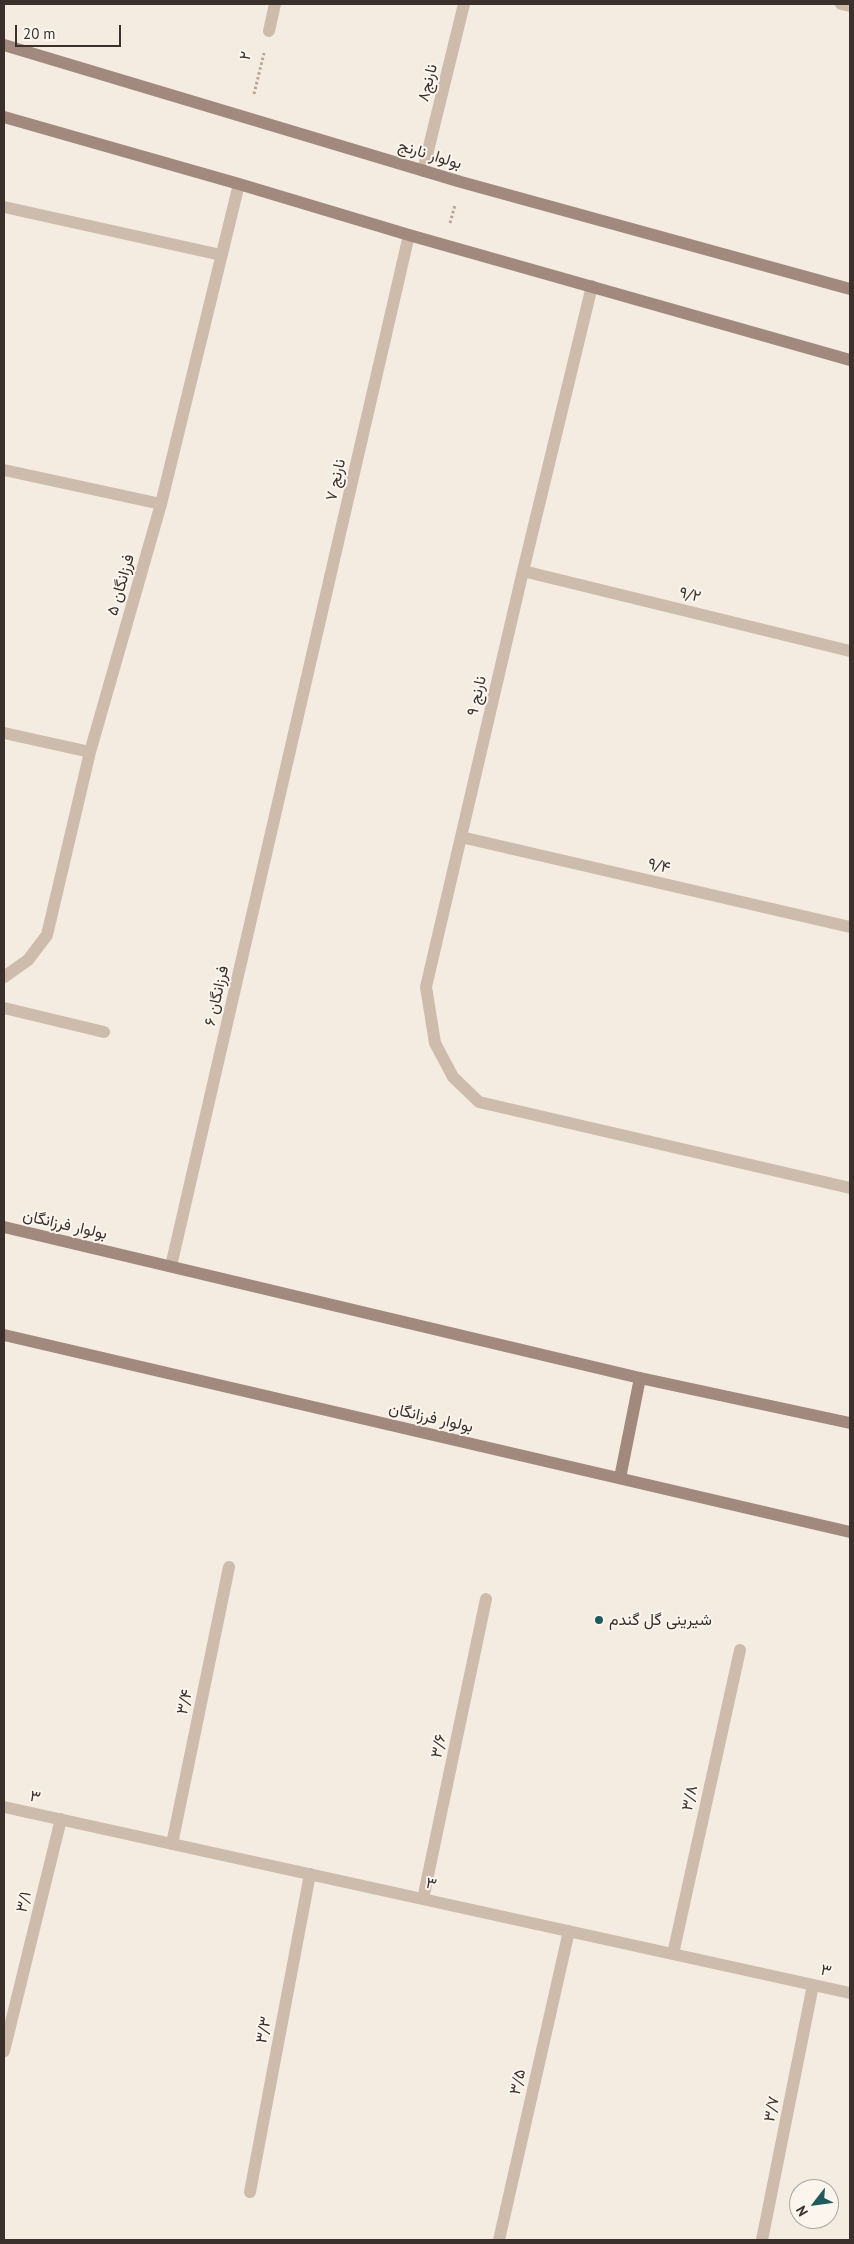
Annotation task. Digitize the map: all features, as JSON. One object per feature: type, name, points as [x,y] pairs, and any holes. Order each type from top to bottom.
[{"type":"main road","name":"بولوار نارنج","points":[[4,45],[461,182],[850,289]]},
{"type":"main road","points":[[4,117],[239,184],[409,236],[850,360]]},
{"type":"main road","name":"بولوار فرزانگان","points":[[4,1227],[640,1378],[850,1423]]},
{"type":"main road","name":"بولوار فرزانگان","points":[[4,1335],[850,1532]]},
{"type":"main road","points":[[620,1478],[640,1378]]},
{"type":"street","points":[[269,31],[275,4]]},
{"type":"street","name":"نارنج۸","points":[[423,171],[464,4]]},
{"type":"street","points":[[841,4],[850,6]]},
{"type":"street","name":"فرزانگان ۵","points":[[4,977],[28,960],[47,935],[90,752],[161,504],[239,184]]},
{"type":"street","points":[[4,207],[221,255]]},
{"type":"street","name":"نارنج ۷","points":[[294,732],[409,236]]},
{"type":"street","name":"نارنج ۹","points":[[592,286],[426,987],[435,1043],[453,1077],[479,1102],[850,1188]]},
{"type":"street","points":[[4,470],[161,504]]},
{"type":"street","name":"۹/۲","points":[[523,571],[850,651]]},
{"type":"street","name":"فرزانگان ۶","points":[[171,1266],[294,732]]},
{"type":"street","points":[[4,733],[90,752]]},
{"type":"street","name":"۹/۴","points":[[461,837],[850,927]]},
{"type":"street","points":[[4,1008],[104,1032]]},
{"type":"street","name":"۳/۴","points":[[172,1844],[229,1567]]},
{"type":"street","name":"۳/۶","points":[[423,1899],[486,1599]]},
{"type":"street","name":"۳/۸","points":[[673,1954],[740,1650]]},
{"type":"street","name":"۳","points":[[4,1807],[850,1993]]},
{"type":"street","name":"۳/۱","points":[[4,2051],[61,1819]]},
{"type":"street","name":"۳/۳","points":[[250,2192],[310,1874]]},
{"type":"street","name":"۳/۵","points":[[499,2240],[569,1931]]},
{"type":"street","name":"۳/۷","points":[[762,2240],[813,1985]]},
{"type":"path","name":"۲","points":[[249,117],[269,31]]},
{"type":"path","points":[[445,245],[461,182]]},
{"type":"place","name":"شیرینی گل گندم","points":[[599,1620]]}]
